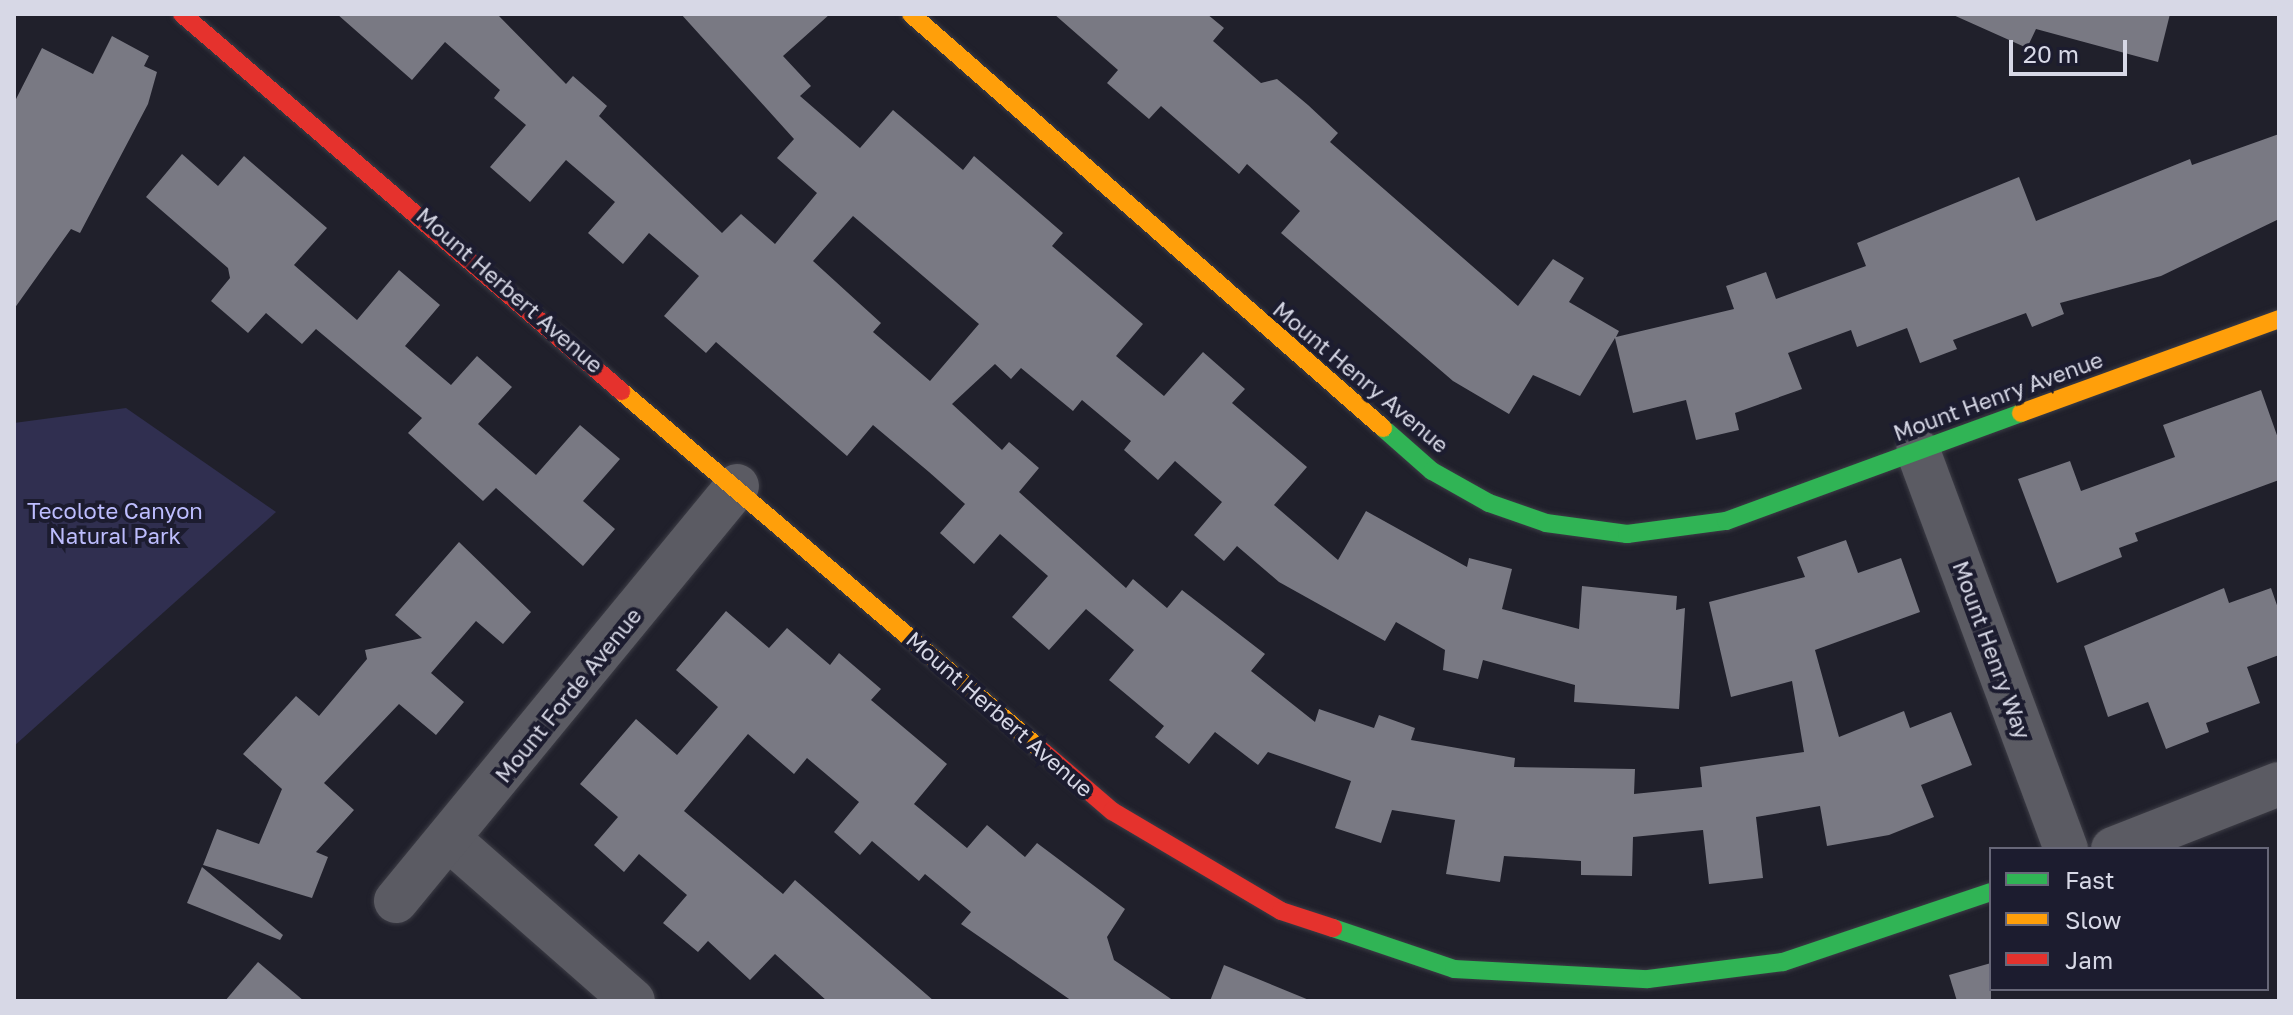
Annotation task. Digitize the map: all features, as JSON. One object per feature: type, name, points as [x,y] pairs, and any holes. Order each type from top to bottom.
[{"type":"street","name":"Mount Herbert Avenue","points":[[182,14],[737,486],[1112,811],[1281,911],[1454,969],[1648,979],[1783,962],[1989,893]]},
{"type":"street","name":"Mount Henry Avenue","points":[[911,14],[1432,471],[1489,503],[1546,523],[1627,534],[1726,521],[2279,319]]},
{"type":"street","name":"Mount Henry Way","points":[[1918,451],[2065,847]]},
{"type":"street","name":"Mount Forde Avenue","points":[[396,901],[451,841],[737,486]]},
{"type":"street","points":[[2118,847],[2279,784]]},
{"type":"street","points":[[451,841],[633,1001]]},
{"type":"green space","name":"Tecolote Canyon Natural Park","points":[[126,408],[276,512],[14,746],[14,423]]},
{"type":"building","points":[[337,14],[497,14],[566,84],[573,76],[607,106],[599,116],[722,233],[741,214],[775,244],[817,193],[777,158],[794,139],[681,14],[830,14],[783,56],[811,86],[800,96],[860,148],[893,110],[963,170],[974,156],[1063,233],[1052,246],[1143,324],[1116,356],[1164,396],[1203,352],[1245,389],[1232,403],[1307,467],[1274,505],[1338,560],[1366,511],[1467,567],[1469,558],[1512,569],[1502,609],[1579,629],[1582,586],[1677,596],[1676,610],[1685,608],[1679,709],[1574,702],[1575,685],[1483,660],[1478,679],[1443,670],[1445,650],[1396,622],[1385,641],[1279,582],[1237,546],[1224,561],[1194,535],[1222,502],[1175,461],[1158,480],[1124,450],[1131,441],[1082,400],[1073,411],[1021,368],[1011,379],[995,364],[952,404],[1002,450],[1009,442],[1039,468],[1019,492],[1126,588],[1133,579],[1167,608],[1182,590],[1265,654],[1251,671],[1315,722],[1319,709],[1374,728],[1379,715],[1415,728],[1411,740],[1515,758],[1514,767],[1635,769],[1634,794],[1702,787],[1700,767],[1804,752],[1792,681],[1731,697],[1709,602],[1805,577],[1797,557],[1846,540],[1858,573],[1901,558],[1920,612],[1815,650],[1839,737],[1904,711],[1910,728],[1951,712],[1972,765],[1921,785],[1934,817],[1889,835],[1827,846],[1820,806],[1756,817],[1763,878],[1709,884],[1703,830],[1633,837],[1632,876],[1581,875],[1581,861],[1504,856],[1500,882],[1446,874],[1455,820],[1392,810],[1381,843],[1335,828],[1351,781],[1268,752],[1258,765],[1215,732],[1189,764],[1155,737],[1164,726],[1109,680],[1134,650],[1086,609],[1049,650],[1012,617],[1048,576],[1000,534],[974,564],[940,533],[965,504],[929,472],[873,425],[847,456],[716,342],[706,353],[664,316],[699,276],[649,233],[623,264],[588,233],[615,202],[566,160],[530,202],[490,167],[526,125],[494,98],[500,90],[445,42],[412,80]],"holes":[[[853,216],[979,324],[930,381],[873,332],[881,323],[813,261]]]},
{"type":"building","points":[[1054,14],[1207,14],[1224,28],[1213,41],[1261,83],[1277,79],[1308,105],[1338,133],[1330,142],[1518,306],[1553,259],[1584,278],[1569,302],[1619,331],[1616,337],[1734,309],[1726,286],[1766,272],[1776,299],[1866,266],[1857,243],[2019,177],[2036,221],[2190,159],[2192,165],[2279,134],[2279,219],[2161,276],[2060,303],[2064,314],[2032,327],[2026,313],[1953,340],[1957,349],[1920,363],[1907,328],[1857,347],[1851,330],[1788,353],[1802,389],[1735,413],[1739,430],[1696,440],[1686,400],[1633,413],[1615,338],[1580,396],[1533,375],[1509,414],[1453,381],[1281,233],[1300,211],[1247,164],[1239,174],[1161,106],[1149,119],[1107,83],[1118,70]]},
{"type":"building","points":[[1951,14],[2170,14],[2158,62],[2036,29],[2027,48]]},
{"type":"building","points":[[112,36],[149,56],[144,66],[157,72],[148,104],[80,233],[71,229],[14,309],[14,103],[42,48],[93,74]]},
{"type":"building","points":[[182,154],[218,186],[244,156],[327,228],[294,265],[357,320],[399,270],[440,305],[405,346],[451,385],[477,356],[512,387],[478,424],[536,475],[580,425],[620,459],[583,501],[615,529],[583,566],[496,488],[483,501],[408,433],[422,418],[316,329],[302,344],[266,313],[248,333],[211,301],[230,278],[228,268],[146,197]]},
{"type":"building","points":[[2261,390],[2279,441],[2279,480],[2135,533],[2138,541],[2119,548],[2122,557],[2057,583],[2018,479],[2070,461],[2081,491],[2175,457],[2163,425]]},
{"type":"building","points":[[459,542],[531,612],[503,644],[476,621],[431,673],[464,702],[436,735],[399,704],[324,783],[354,810],[316,852],[328,857],[312,898],[203,865],[217,829],[259,844],[282,789],[243,754],[296,696],[319,716],[367,659],[365,650],[422,638],[395,615]]},
{"type":"building","points":[[2224,588],[2229,603],[2271,588],[2279,611],[2279,655],[2247,667],[2260,703],[2206,723],[2209,732],[2166,749],[2148,702],[2108,717],[2084,646]]},
{"type":"building","points":[[726,611],[769,648],[787,628],[830,665],[839,653],[881,689],[871,700],[947,764],[914,804],[967,848],[987,825],[1025,857],[1037,843],[1125,909],[1107,937],[1114,960],[1174,1001],[1072,1001],[961,924],[971,912],[925,874],[919,881],[872,841],[860,855],[834,832],[859,802],[807,758],[794,774],[748,734],[684,811],[783,894],[795,880],[934,1001],[827,1001],[775,954],[750,980],[708,941],[698,952],[663,923],[687,895],[639,854],[624,872],[594,845],[618,817],[580,784],[636,719],[677,755],[718,707],[676,670]]},
{"type":"building","points":[[202,867],[283,935],[280,940],[187,903]]},
{"type":"building","points":[[258,962],[304,1001],[225,1001]]},
{"type":"building","points":[[1989,964],[1991,1001],[1957,1001],[1949,975]]},
{"type":"building","points":[[1224,965],[1309,1000],[1309,1001],[1210,1001]]},
{"type":"traffic: fast","points":[[1383,428],[1432,471],[1489,503],[1546,523],[1627,534],[1726,521],[2021,413]]},
{"type":"traffic: fast","points":[[1333,928],[1454,969],[1648,979],[1783,962],[1989,893]]},
{"type":"traffic: slow","points":[[911,14],[1383,428]]},
{"type":"traffic: slow","points":[[2021,413],[2279,319]]},
{"type":"traffic: slow","points":[[621,391],[1041,750]]},
{"type":"traffic: jam","points":[[182,14],[621,391]]},
{"type":"traffic: jam","points":[[1041,750],[1112,811],[1281,911],[1333,928]]}]
